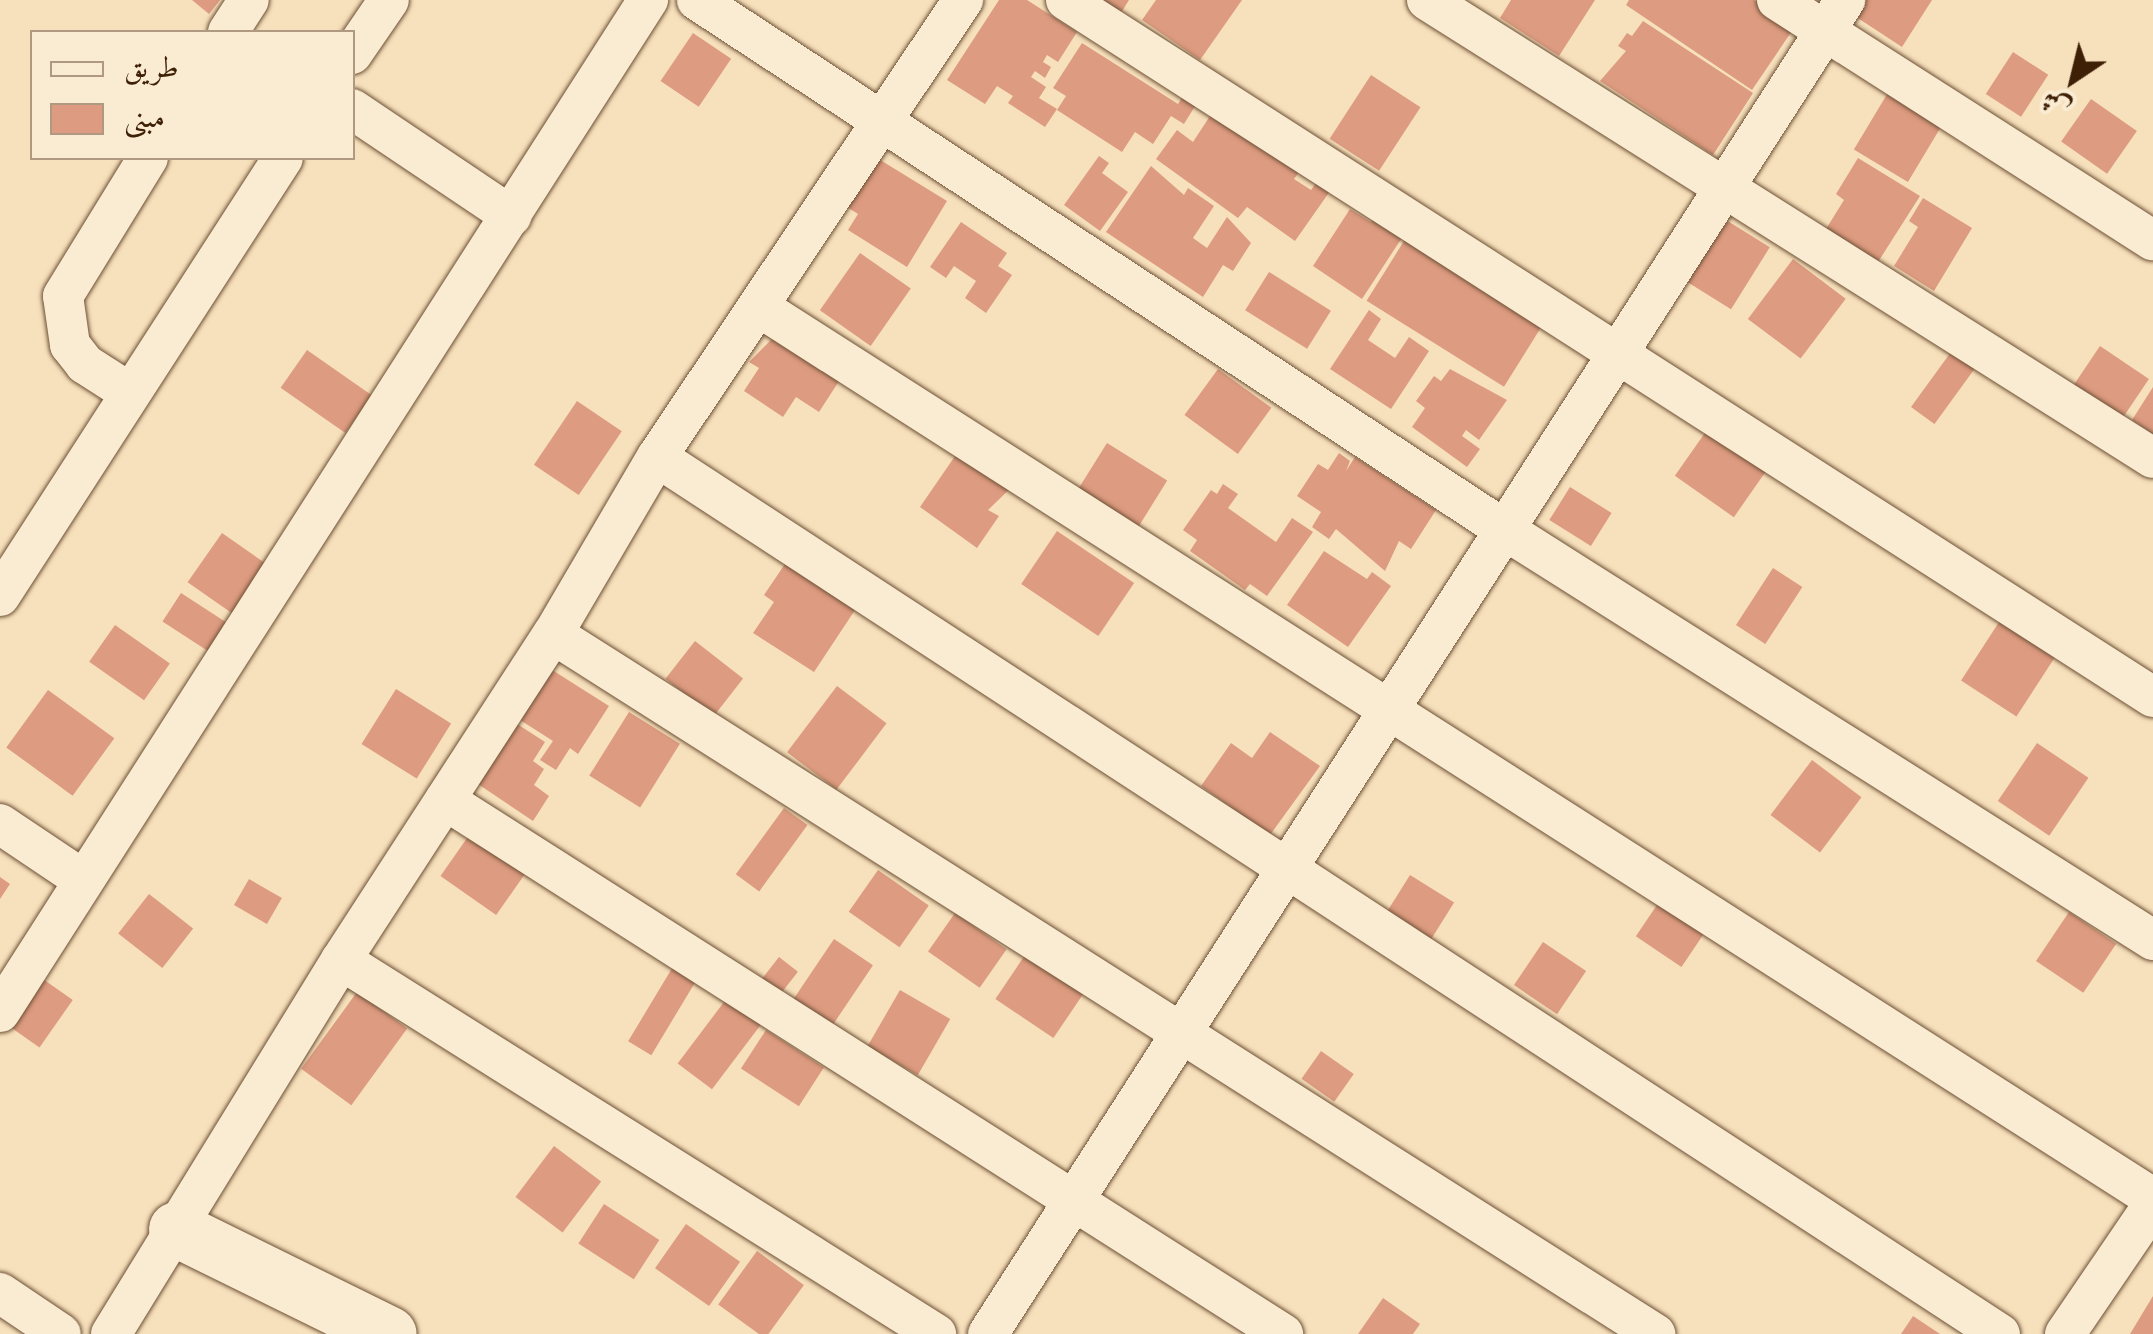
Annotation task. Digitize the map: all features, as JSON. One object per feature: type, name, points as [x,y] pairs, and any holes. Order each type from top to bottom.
[{"type":"street","points":[[229,30],[248,0]]},
{"type":"street","points":[[355,50],[389,0]]},
{"type":"street","points":[[0,1012],[648,0]]},
{"type":"street","points":[[698,0],[1505,530],[2153,940]]},
{"type":"street","points":[[111,1334],[340,960],[553,634],[657,457],[885,122],[963,0]]},
{"type":"street","points":[[1066,0],[1616,356],[2153,696]]},
{"type":"street","points":[[1427,0],[2153,458]]},
{"type":"street","points":[[1777,0],[1835,15],[2153,240]]},
{"type":"street","points":[[988,1334],[1835,15]]},
{"type":"street","points":[[355,111],[511,216]]},
{"type":"street","points":[[127,391],[85,364],[70,345],[63,296],[147,160]]},
{"type":"street","points":[[0,596],[127,391],[281,160]]},
{"type":"street","points":[[759,306],[1391,707],[2153,1201],[2065,1334]]},
{"type":"street","points":[[657,457],[2000,1334]]},
{"type":"street","points":[[553,634],[1184,1030],[1655,1334]]},
{"type":"street","points":[[444,800],[1282,1334]]},
{"type":"street","points":[[0,824],[82,879]]},
{"type":"street","points":[[340,960],[936,1334]]},
{"type":"street","points":[[176,1229],[389,1334]]},
{"type":"street","points":[[0,1293],[61,1334]]},
{"type":"building","points":[[192,0],[220,0],[209,14]]},
{"type":"building","points":[[999,0],[1027,0],[1077,32],[1058,62],[1047,55],[1043,62],[1051,67],[1045,78],[1035,71],[1031,77],[1046,87],[1039,98],[1057,109],[1045,127],[1008,103],[1013,96],[997,86],[985,104],[947,80]]},
{"type":"building","points":[[1094,0],[1129,0],[1119,16]]},
{"type":"building","points":[[1156,0],[1242,0],[1200,60],[1142,20]]},
{"type":"building","points":[[1511,0],[1595,0],[1559,56],[1500,18]]},
{"type":"building","points":[[1629,0],[1754,0],[1794,28],[1752,90],[1626,5]]},
{"type":"building","points":[[1850,0],[1932,0],[1902,47],[1844,9]]},
{"type":"building","points":[[1643,21],[1753,93],[1713,155],[1600,81],[1626,51],[1618,46],[1627,33],[1632,36]]},
{"type":"building","points":[[693,33],[731,59],[699,107],[661,81]]},
{"type":"building","points":[[1082,43],[1178,104],[1187,90],[1200,98],[1184,124],[1171,116],[1153,144],[1135,132],[1122,152],[1057,110],[1066,96],[1053,88]]},
{"type":"building","points":[[2013,52],[2048,75],[2021,117],[1986,94]]},
{"type":"building","points":[[1371,75],[1420,107],[1379,171],[1330,139]]},
{"type":"building","points":[[1892,86],[1946,118],[1908,182],[1854,149]]},
{"type":"building","points":[[2091,99],[2137,131],[2107,174],[2061,142]]},
{"type":"building","points":[[1210,116],[1225,126],[1231,119],[1307,161],[1294,179],[1311,190],[1322,175],[1335,184],[1295,241],[1247,207],[1238,218],[1156,159],[1177,130],[1193,142]]},
{"type":"building","points":[[1099,156],[1109,163],[1102,173],[1128,192],[1100,231],[1064,205]]},
{"type":"building","points":[[877,158],[947,201],[907,267],[848,230],[858,214],[847,207]]},
{"type":"building","points":[[1858,158],[1920,196],[1878,262],[1826,229],[1844,200],[1836,194]]},
{"type":"building","points":[[1151,166],[1184,195],[1188,188],[1214,206],[1193,238],[1207,248],[1227,217],[1251,243],[1233,271],[1223,265],[1203,297],[1106,232]]},
{"type":"building","points":[[1923,198],[1972,228],[1934,291],[1894,266],[1918,227],[1909,221]]},
{"type":"building","points":[[1350,209],[1371,222],[1379,211],[1407,230],[1362,299],[1313,266]]},
{"type":"building","points":[[1718,215],[1770,247],[1731,309],[1679,277]]},
{"type":"building","points":[[961,222],[1007,253],[998,266],[1012,275],[986,313],[965,298],[976,281],[954,266],[946,278],[930,267]]},
{"type":"building","points":[[1409,233],[1546,319],[1504,387],[1367,301]]},
{"type":"building","points":[[860,253],[911,289],[871,346],[820,310]]},
{"type":"building","points":[[1793,259],[1846,299],[1801,359],[1748,319]]},
{"type":"building","points":[[1269,272],[1331,311],[1307,349],[1245,310]]},
{"type":"building","points":[[1369,310],[1381,319],[1368,340],[1395,358],[1409,337],[1429,351],[1391,409],[1330,369]]},
{"type":"building","points":[[779,332],[843,375],[819,412],[796,397],[783,417],[744,391],[759,368],[749,362]]},
{"type":"building","points":[[2100,346],[2149,379],[2123,418],[2074,385]]},
{"type":"building","points":[[307,350],[372,395],[345,433],[281,388]]},
{"type":"building","points":[[1951,352],[1974,369],[1934,424],[1911,407]]},
{"type":"building","points":[[1218,369],[1271,408],[1238,454],[1184,415]]},
{"type":"building","points":[[1450,369],[1507,400],[1479,440],[1466,430],[1462,436],[1480,449],[1467,467],[1412,427],[1425,408],[1416,401],[1434,376],[1441,381]]},
{"type":"building","points":[[2153,387],[2153,434],[2132,420]]},
{"type":"building","points":[[577,401],[622,431],[579,495],[534,465]]},
{"type":"building","points":[[1707,430],[1766,471],[1734,517],[1675,476]]},
{"type":"building","points":[[964,443],[1018,481],[988,510],[999,516],[977,548],[920,507]]},
{"type":"building","points":[[1107,443],[1167,481],[1139,526],[1078,489]]},
{"type":"building","points":[[1339,453],[1350,461],[1346,471],[1355,457],[1436,510],[1411,549],[1399,541],[1385,571],[1336,529],[1329,539],[1312,527],[1321,512],[1297,496],[1318,464],[1328,470]]},
{"type":"building","points":[[1223,484],[1238,494],[1228,508],[1276,542],[1292,518],[1313,532],[1267,596],[1250,584],[1245,590],[1190,551],[1197,540],[1183,530],[1211,490],[1217,494]]},
{"type":"building","points":[[1570,487],[1612,513],[1591,546],[1549,520]]},
{"type":"building","points":[[1057,531],[1134,583],[1098,636],[1021,584]]},
{"type":"building","points":[[222,533],[268,565],[233,614],[188,582]]},
{"type":"building","points":[[1324,551],[1367,579],[1372,572],[1391,586],[1348,647],[1287,605]]},
{"type":"building","points":[[787,561],[857,607],[814,672],[753,633],[774,602],[764,595]]},
{"type":"building","points":[[1773,568],[1802,587],[1765,644],[1736,625]]},
{"type":"building","points":[[181,593],[228,623],[209,652],[162,622]]},
{"type":"building","points":[[2003,616],[2058,652],[2016,717],[1961,681]]},
{"type":"building","points":[[115,625],[170,663],[144,700],[89,662]]},
{"type":"building","points":[[695,641],[743,679],[714,716],[665,679]]},
{"type":"building","points":[[549,668],[609,706],[578,754],[570,748],[556,770],[540,760],[553,741],[517,718]]},
{"type":"building","points":[[837,686],[887,723],[837,790],[787,752]]},
{"type":"building","points":[[396,689],[451,723],[417,779],[362,744]]},
{"type":"building","points":[[48,690],[114,738],[73,796],[6,747]]},
{"type":"building","points":[[629,712],[680,744],[640,807],[589,776]]},
{"type":"building","points":[[511,720],[545,742],[533,761],[544,769],[534,785],[549,796],[533,821],[472,780]]},
{"type":"building","points":[[1270,732],[1320,766],[1270,835],[1201,786],[1231,743],[1252,758]]},
{"type":"building","points":[[2037,743],[2088,778],[2049,836],[1998,801]]},
{"type":"building","points":[[1812,760],[1862,797],[1820,852],[1770,815]]},
{"type":"building","points":[[784,808],[807,825],[759,891],[736,874]]},
{"type":"building","points":[[472,831],[528,870],[496,915],[440,876]]},
{"type":"building","points":[[878,870],[929,906],[900,947],[849,912]]},
{"type":"building","points":[[1410,875],[1454,903],[1431,940],[1387,912]]},
{"type":"building","points":[[0,877],[10,884],[0,899]]},
{"type":"building","points":[[249,879],[282,898],[267,924],[234,905]]},
{"type":"building","points":[[149,894],[193,928],[162,968],[118,933]]},
{"type":"building","points":[[1661,899],[1707,930],[1681,967],[1636,936]]},
{"type":"building","points":[[2069,912],[2116,944],[2083,993],[2036,961]]},
{"type":"building","points":[[955,913],[1007,949],[980,988],[928,952]]},
{"type":"building","points":[[834,939],[873,965],[831,1027],[792,1001]]},
{"type":"building","points":[[1543,942],[1586,971],[1557,1014],[1514,985]]},
{"type":"building","points":[[1025,955],[1083,994],[1053,1038],[995,999]]},
{"type":"building","points":[[779,957],[798,972],[774,1003],[755,988]]},
{"type":"building","points":[[674,965],[697,979],[651,1055],[628,1041]]},
{"type":"building","points":[[40,977],[73,1000],[39,1047],[7,1025]]},
{"type":"building","points":[[900,990],[950,1019],[918,1075],[868,1046]]},
{"type":"building","points":[[357,992],[407,1028],[351,1105],[301,1069]]},
{"type":"building","points":[[727,998],[761,1024],[712,1089],[678,1063]]},
{"type":"building","points":[[766,1030],[824,1068],[799,1106],[741,1069]]},
{"type":"building","points":[[1321,1051],[1354,1074],[1334,1102],[1301,1079]]},
{"type":"building","points":[[554,1146],[601,1182],[563,1233],[515,1197]]},
{"type":"building","points":[[604,1204],[659,1240],[634,1279],[578,1243]]},
{"type":"building","points":[[686,1224],[740,1262],[709,1306],[655,1268]]},
{"type":"building","points":[[757,1251],[804,1285],[768,1334],[759,1334],[718,1304]]},
{"type":"building","points":[[2153,1296],[2153,1334],[2130,1334]]},
{"type":"building","points":[[1383,1298],[1420,1324],[1413,1334],[1358,1334]]},
{"type":"building","points":[[1913,1316],[1940,1334],[1901,1334]]}]
